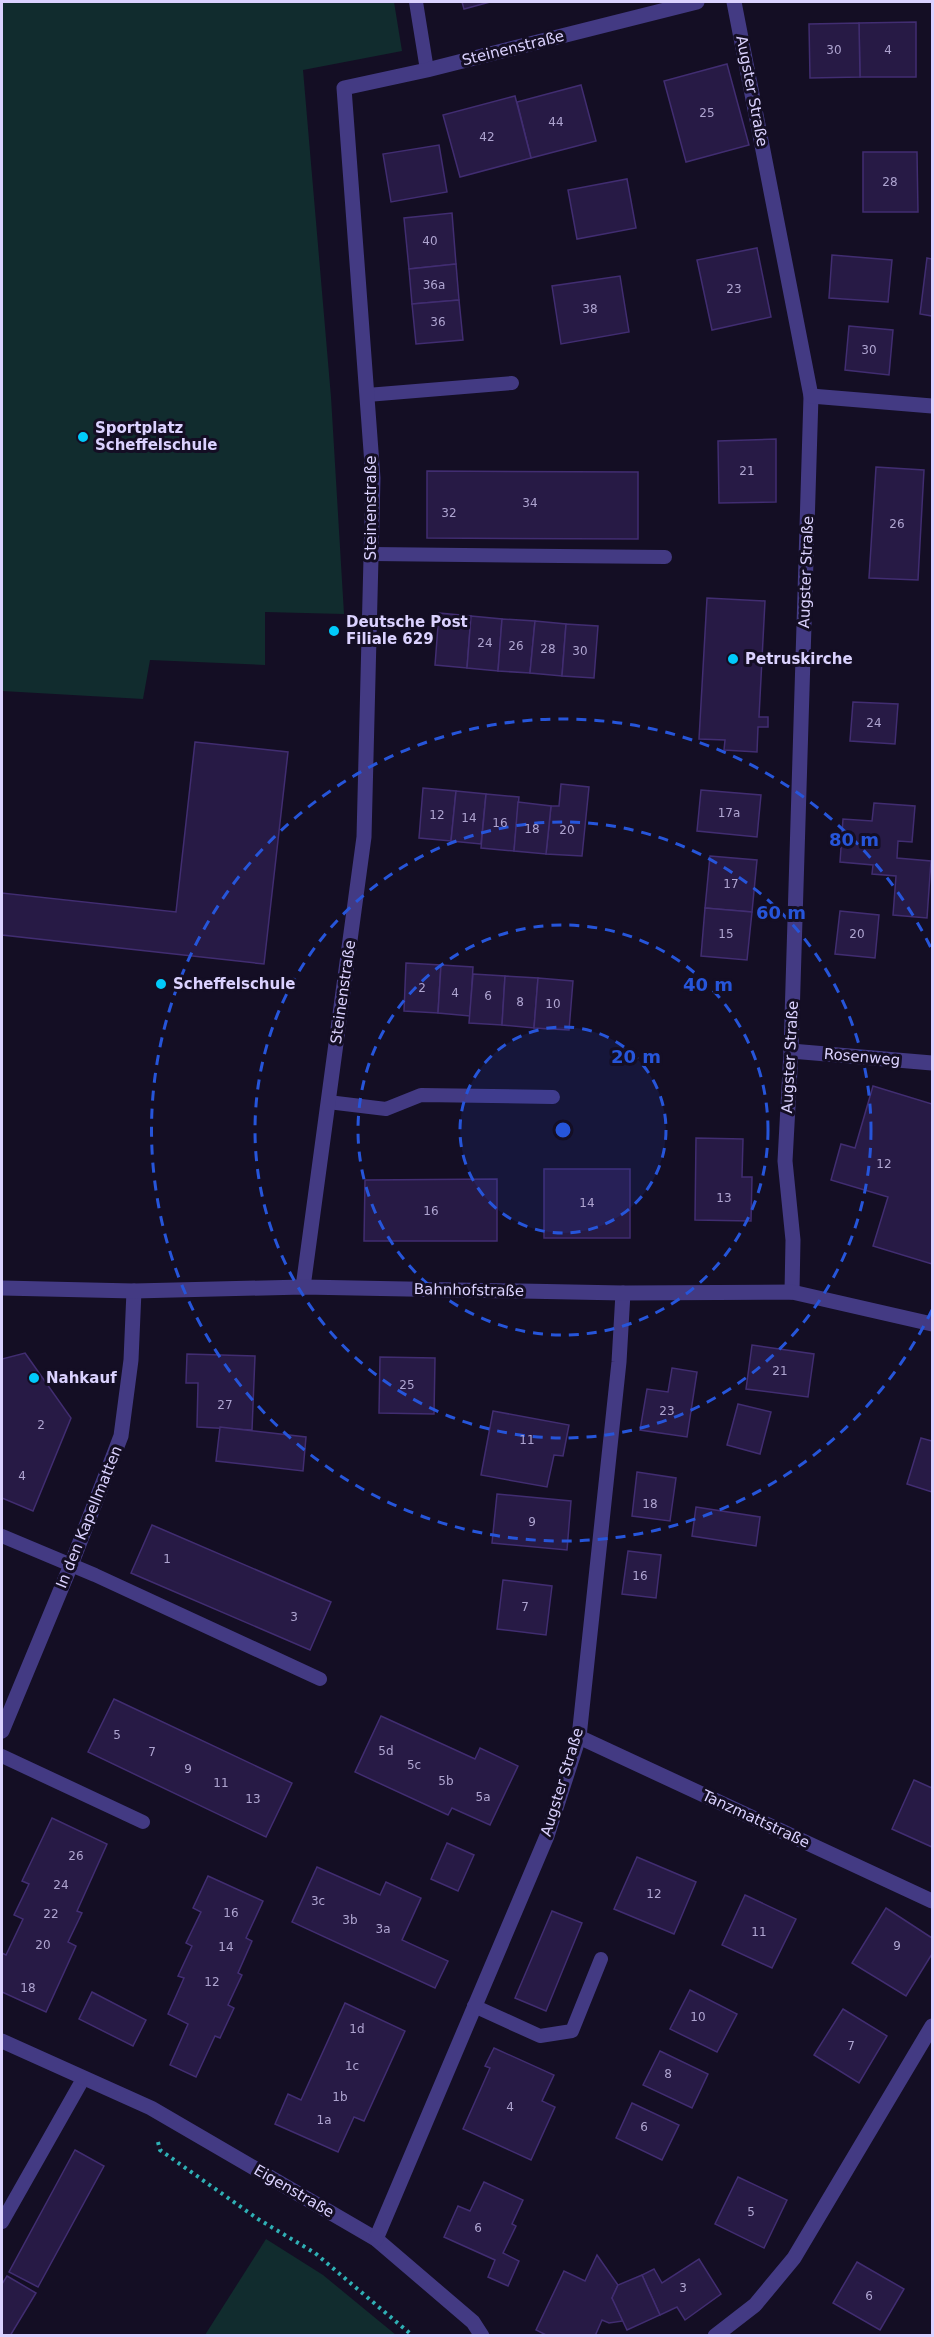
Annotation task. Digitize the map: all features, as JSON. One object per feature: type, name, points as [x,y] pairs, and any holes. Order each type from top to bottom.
[{"type":"street","name":"Steinenstraße","points":[[303,1287],[364,837],[373,478],[344,88],[427,70],[697,2]]},
{"type":"street","name":"Augster Straße","points":[[734,2],[811,396],[791,1051],[785,1161],[793,1240],[792,1292]]},
{"type":"street","points":[[811,396],[933,406]]},
{"type":"street","name":"Rosenweg","points":[[791,1051],[933,1063]]},
{"type":"street","name":"Bahnhofstraße","points":[[2,1288],[134,1292],[303,1287],[623,1293],[792,1292],[933,1324]]},
{"type":"street","name":"In den Kapellmatten","points":[[2,1731],[71,1565],[121,1436],[131,1360],[134,1292]]},
{"type":"street","name":"Augster Straße","points":[[376,2239],[547,1836],[579,1737],[619,1362],[623,1293]]},
{"type":"street","name":"Tanzmattstraße","points":[[579,1737],[933,1901]]},
{"type":"street","points":[[715,2336],[755,2305],[794,2258],[933,2026]]},
{"type":"street","name":"Eigenstraße","points":[[2,2041],[151,2108],[376,2239],[458,2308],[473,2322],[482,2336]]},
{"type":"lane","points":[[416,2],[427,70]]},
{"type":"lane","points":[[367,395],[512,383]]},
{"type":"lane","points":[[372,554],[665,557]]},
{"type":"lane","points":[[328,1102],[386,1108],[421,1095],[553,1097]]},
{"type":"lane","points":[[2,1536],[71,1565],[320,1679]]},
{"type":"lane","points":[[2,1756],[144,1822]]},
{"type":"lane","points":[[474,2006],[540,2036],[572,2031],[601,1959]]},
{"type":"lane","points":[[2,2222],[83,2079]]},
{"type":"path","points":[[151,2108],[160,2150],[258,2219],[315,2253],[413,2336]]},
{"type":"green space","points":[[2,2],[394,2],[402,51],[303,70],[331,397],[344,614],[265,612],[265,665],[150,660],[143,699],[2,691]]},
{"type":"green space","points":[[266,2239],[323,2275],[396,2335],[205,2335]]},
{"type":"building","points":[[462,2],[490,2],[464,9]]},
{"type":"building","points":[[916,22],[916,77],[860,77],[859,23]]},
{"type":"building","points":[[859,23],[860,77],[810,78],[809,24]]},
{"type":"building","points":[[727,64],[749,145],[686,162],[664,81]]},
{"type":"building","points":[[581,85],[596,141],[531,158],[517,102]]},
{"type":"building","points":[[515,96],[531,158],[460,177],[443,115]]},
{"type":"building","points":[[439,145],[447,192],[391,202],[383,154]]},
{"type":"building","points":[[863,152],[917,152],[918,212],[863,212]]},
{"type":"building","points":[[627,179],[636,228],[577,239],[568,190]]},
{"type":"building","points":[[452,213],[456,264],[409,269],[404,218]]},
{"type":"building","points":[[757,248],[771,317],[712,330],[697,260]]},
{"type":"building","points":[[832,255],[892,260],[888,302],[829,298]]},
{"type":"building","points":[[927,258],[932,259],[932,316],[920,314]]},
{"type":"building","points":[[456,264],[459,300],[412,304],[409,269]]},
{"type":"building","points":[[620,276],[629,332],[561,344],[552,286]]},
{"type":"building","points":[[459,300],[463,340],[416,344],[412,304]]},
{"type":"building","points":[[849,326],[893,330],[889,375],[845,370]]},
{"type":"building","points":[[776,439],[776,502],[719,503],[718,441]]},
{"type":"building","points":[[876,467],[924,470],[918,580],[869,578]]},
{"type":"building","points":[[427,471],[638,472],[638,539],[427,538]]},
{"type":"building","name":"Petruskirche","points":[[707,598],[765,601],[759,717],[768,717],[768,727],[758,727],[757,752],[724,750],[725,740],[699,739]]},
{"type":"building","points":[[439,613],[471,616],[467,668],[435,665]]},
{"type":"building","points":[[471,616],[502,619],[498,671],[467,668]]},
{"type":"building","points":[[502,619],[535,621],[530,673],[498,671]]},
{"type":"building","points":[[535,621],[566,624],[562,676],[530,673]]},
{"type":"building","points":[[566,624],[598,626],[594,678],[562,676]]},
{"type":"building","points":[[853,702],[898,704],[895,744],[850,741]]},
{"type":"building","points":[[195,742],[288,752],[264,964],[2,935],[2,893],[176,912]]},
{"type":"building","points":[[561,784],[589,787],[582,856],[546,854],[551,806],[559,806]]},
{"type":"building","points":[[423,788],[456,791],[451,841],[419,838]]},
{"type":"building","points":[[701,790],[761,795],[757,837],[697,831]]},
{"type":"building","points":[[456,791],[486,794],[481,844],[451,841]]},
{"type":"building","points":[[486,794],[519,797],[514,851],[481,848]]},
{"type":"building","points":[[518,802],[551,806],[546,854],[514,851]]},
{"type":"building","points":[[874,803],[915,806],[912,842],[898,841],[897,858],[931,861],[927,918],[893,915],[896,876],[872,874],[873,865],[840,862],[843,819],[872,821]]},
{"type":"building","points":[[710,856],[757,860],[752,912],[705,908]]},
{"type":"building","points":[[705,908],[752,912],[747,960],[701,956]]},
{"type":"building","points":[[840,911],[879,915],[875,958],[835,954]]},
{"type":"building","points":[[406,963],[441,965],[438,1013],[404,1011]]},
{"type":"building","points":[[441,965],[473,967],[470,1016],[438,1013]]},
{"type":"building","points":[[473,974],[505,976],[502,1025],[469,1023]]},
{"type":"building","points":[[505,976],[538,978],[534,1028],[502,1025]]},
{"type":"building","points":[[538,978],[573,981],[569,1030],[534,1028]]},
{"type":"building","points":[[873,1086],[932,1104],[932,1264],[873,1246],[888,1197],[831,1180],[841,1144],[855,1148]]},
{"type":"building","points":[[696,1138],[743,1139],[742,1177],[752,1177],[751,1221],[695,1220]]},
{"type":"building","points":[[544,1169],[630,1169],[630,1238],[544,1238]]},
{"type":"building","points":[[497,1179],[497,1241],[364,1241],[365,1180]]},
{"type":"building","points":[[752,1345],[814,1354],[808,1397],[746,1389]]},
{"type":"building","points":[[25,1353],[71,1418],[33,1511],[2,1498],[2,1359]]},
{"type":"building","points":[[187,1354],[255,1356],[252,1430],[197,1427],[198,1383],[186,1383]]},
{"type":"building","points":[[380,1357],[435,1358],[434,1414],[379,1413]]},
{"type":"building","points":[[672,1368],[697,1372],[687,1437],[640,1430],[647,1389],[668,1392]]},
{"type":"building","points":[[738,1404],[771,1412],[760,1454],[727,1445]]},
{"type":"building","points":[[493,1411],[569,1425],[563,1456],[554,1455],[547,1487],[481,1475]]},
{"type":"building","points":[[220,1427],[306,1437],[303,1471],[216,1461]]},
{"type":"building","points":[[921,1438],[932,1441],[932,1492],[907,1484]]},
{"type":"building","points":[[637,1472],[676,1478],[670,1521],[632,1516]]},
{"type":"building","points":[[497,1494],[571,1501],[567,1550],[492,1543]]},
{"type":"building","points":[[696,1507],[760,1517],[756,1546],[692,1536]]},
{"type":"building","points":[[152,1525],[331,1602],[310,1650],[131,1573]]},
{"type":"building","points":[[628,1551],[661,1555],[656,1598],[622,1594]]},
{"type":"building","points":[[503,1580],[552,1586],[546,1635],[497,1629]]},
{"type":"building","points":[[114,1699],[292,1783],[266,1837],[88,1752]]},
{"type":"building","points":[[381,1716],[475,1759],[480,1748],[518,1766],[490,1825],[452,1808],[448,1815],[355,1772]]},
{"type":"building","points":[[914,1780],[932,1788],[932,1847],[892,1829]]},
{"type":"building","points":[[52,1818],[107,1844],[77,1911],[82,1913],[68,1942],[76,1946],[46,2012],[2,1992],[2,1953],[6,1955],[23,1919],[14,1915],[29,1884],[22,1881]]},
{"type":"building","points":[[447,1843],[474,1855],[458,1891],[431,1879]]},
{"type":"building","points":[[637,1857],[696,1882],[674,1934],[614,1909]]},
{"type":"building","points":[[317,1867],[380,1895],[386,1882],[421,1898],[402,1940],[448,1961],[435,1988],[292,1922]]},
{"type":"building","points":[[208,1876],[263,1901],[246,1938],[252,1941],[238,1973],[242,1975],[228,2005],[234,2008],[220,2038],[215,2036],[196,2077],[170,2065],[188,2024],[168,2014],[184,1978],[178,1976],[192,1946],[186,1943],[201,1912],[193,1908]]},
{"type":"building","points":[[745,1895],[796,1919],[772,1968],[722,1945]]},
{"type":"building","points":[[886,1908],[932,1938],[932,1954],[906,1996],[852,1963]]},
{"type":"building","points":[[552,1911],[582,1923],[546,2011],[515,1998]]},
{"type":"building","points":[[690,1990],[737,2014],[717,2052],[670,2029]]},
{"type":"building","points":[[92,1992],[146,2020],[133,2046],[79,2019]]},
{"type":"building","points":[[345,2003],[405,2031],[364,2121],[354,2117],[338,2152],[275,2124],[288,2094],[301,2100]]},
{"type":"building","points":[[843,2009],[887,2036],[859,2083],[814,2055]]},
{"type":"building","points":[[494,2048],[554,2075],[542,2101],[555,2107],[531,2160],[463,2129],[490,2068],[485,2066]]},
{"type":"building","points":[[660,2051],[708,2074],[692,2108],[643,2085]]},
{"type":"building","points":[[632,2103],[679,2125],[662,2160],[616,2138]]},
{"type":"building","points":[[75,2150],[104,2166],[38,2287],[9,2272]]},
{"type":"building","points":[[738,2177],[787,2200],[764,2248],[715,2224]]},
{"type":"building","points":[[484,2182],[523,2200],[512,2224],[516,2226],[503,2253],[519,2261],[508,2286],[488,2277],[495,2260],[444,2237],[458,2206],[470,2211]]},
{"type":"building","points":[[597,2255],[618,2285],[612,2298],[623,2321],[609,2323],[602,2320],[595,2336],[548,2336],[536,2330],[564,2271],[585,2281]]},
{"type":"building","points":[[699,2259],[721,2294],[685,2320],[677,2307],[660,2315],[642,2275],[654,2269],[662,2283]]},
{"type":"building","points":[[857,2262],[904,2289],[880,2330],[833,2303]]},
{"type":"building","points":[[642,2275],[660,2315],[627,2330],[612,2298],[618,2285]]},
{"type":"building","points":[[7,2276],[36,2293],[10,2336],[2,2336],[2,2284]]},
{"type":"place","name":"Sportplatz Scheffelschule","points":[[83,437]]},
{"type":"place","name":"Deutsche Post Filiale 629","points":[[334,631]]},
{"type":"place","name":"Petruskirche","points":[[733,659]]},
{"type":"place","name":"Scheffelschule","points":[[161,984]]},
{"type":"place","name":"Nahkauf","points":[[34,1378]]}]
